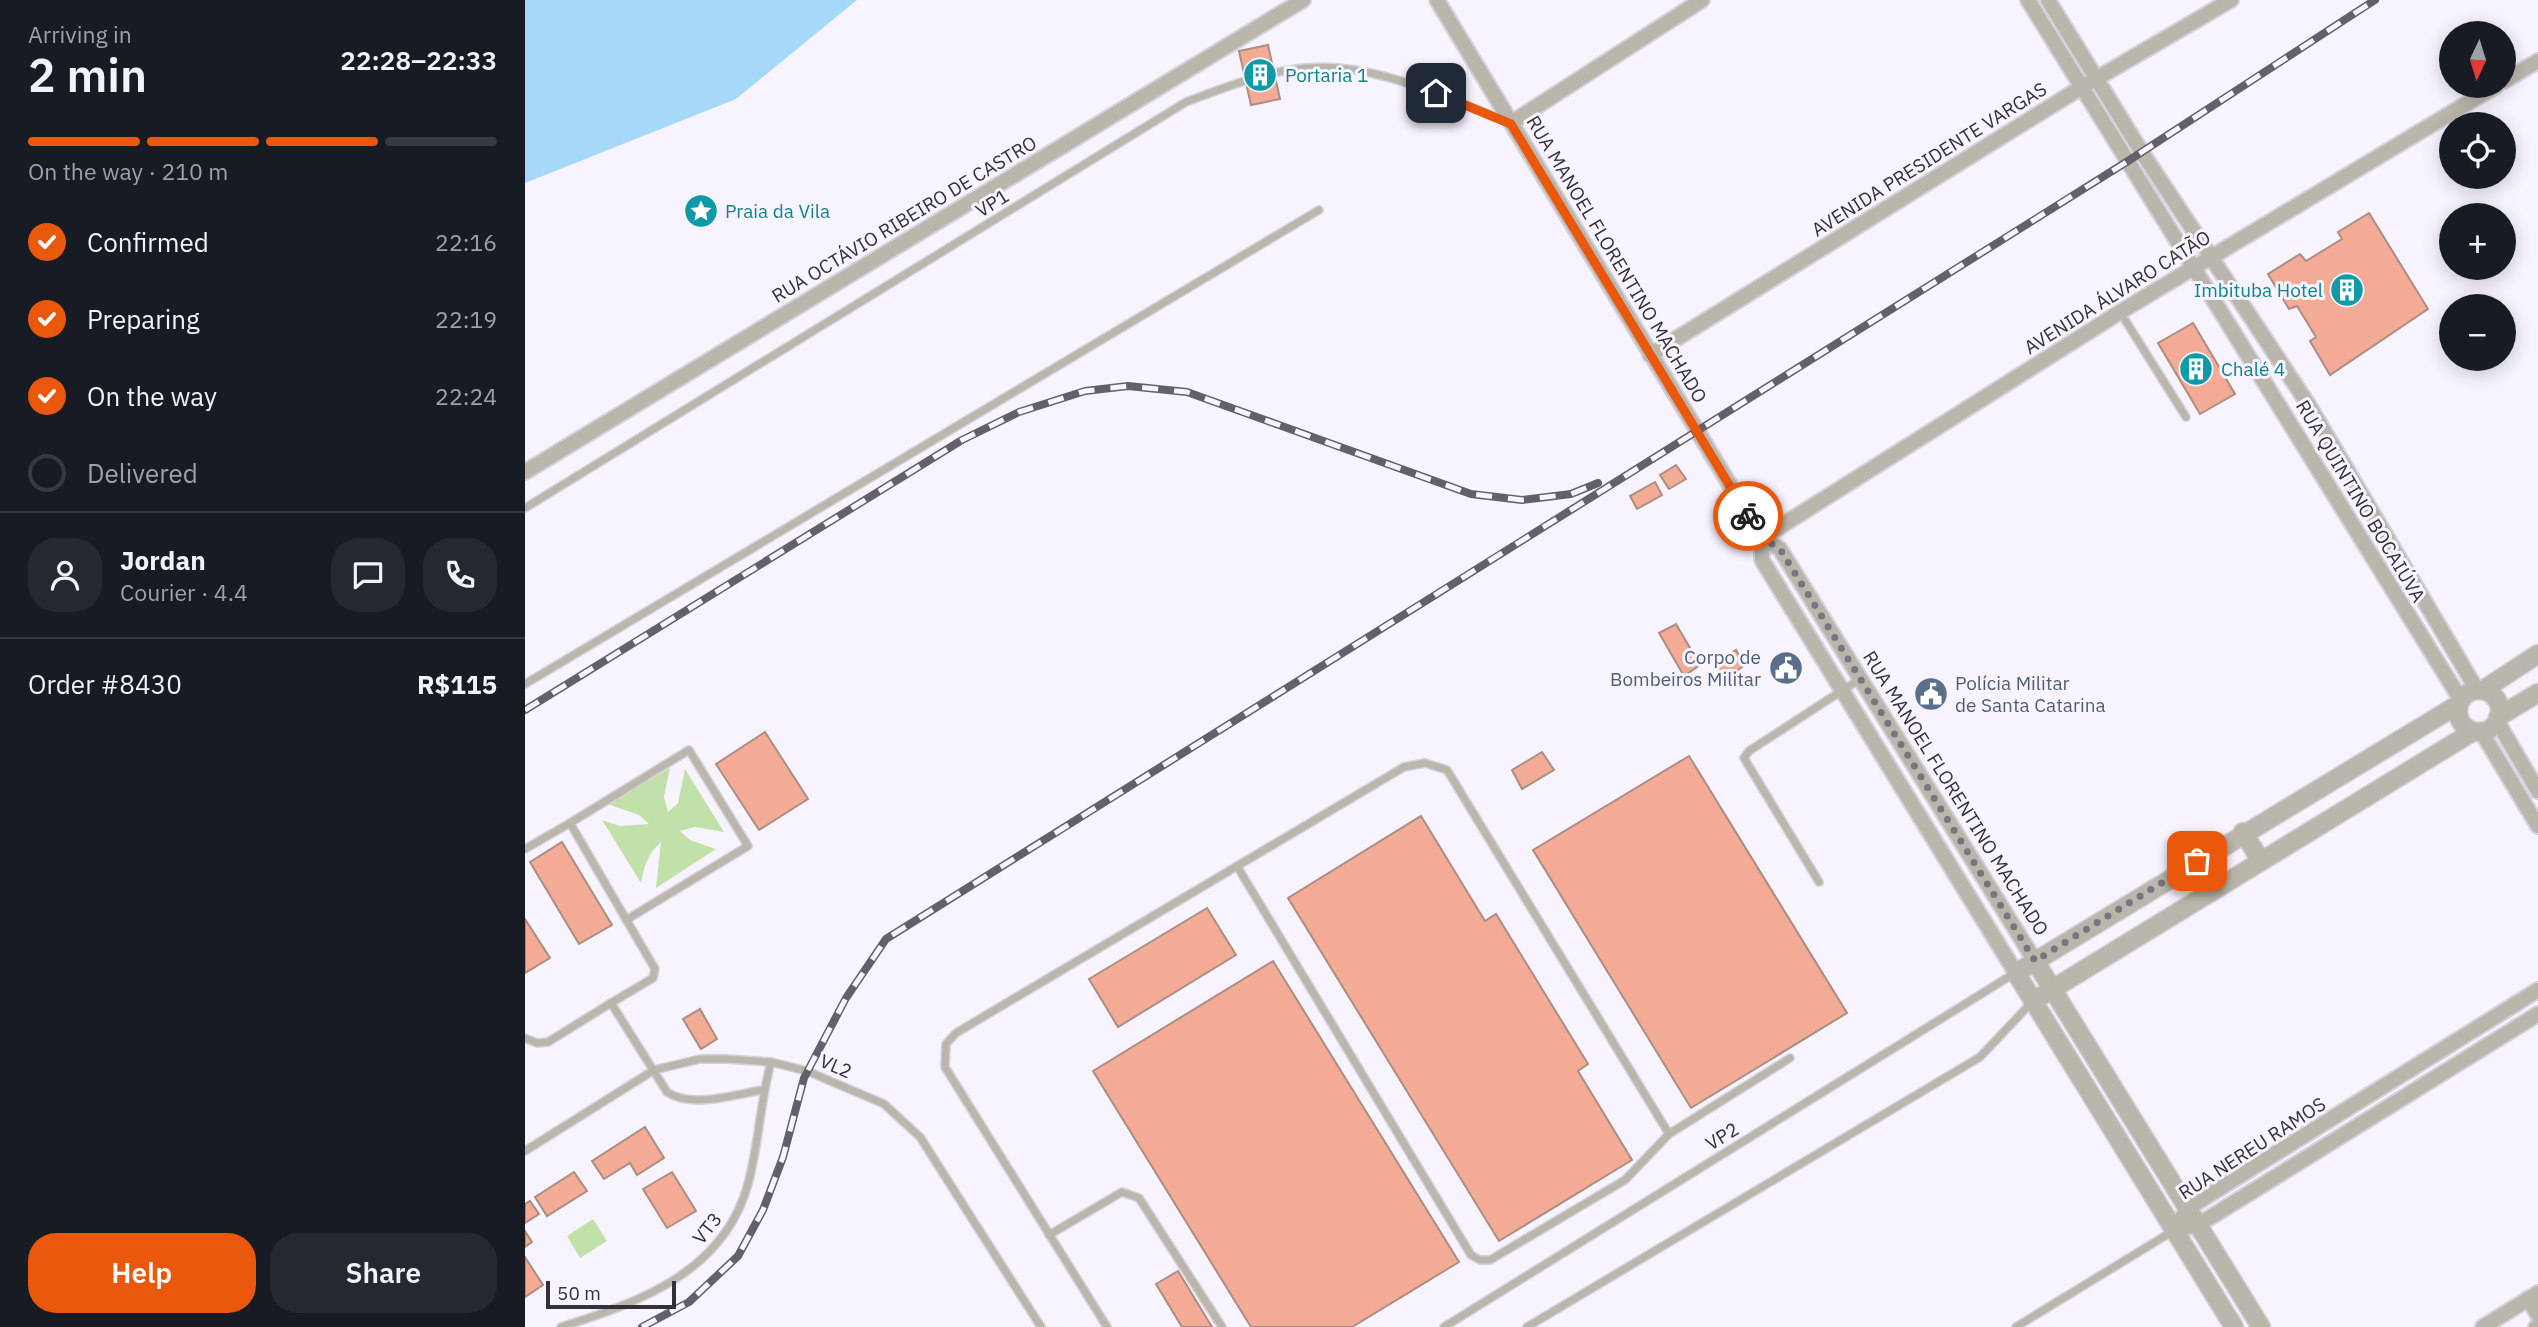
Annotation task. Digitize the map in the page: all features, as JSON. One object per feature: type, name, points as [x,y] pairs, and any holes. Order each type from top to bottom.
[{"type":"street","name":"RUA OCTÁVIO RIBEIRO DE CASTRO","points":[[525,472],[1303,0]]},
{"type":"street","name":"RUA MANOEL FLORENTINO MACHADO","points":[[1437,0],[1762,538],[1780,549],[2261,1327]]},
{"type":"street","points":[[1511,124],[1702,0]]},
{"type":"street","name":"RUA QUINTINO BOCAIÚVA","points":[[2028,0],[2287,416],[2460,702]]},
{"type":"street","name":"RUA QUINTINO BOCAIÚVA","points":[[2048,0],[2308,404],[2480,690]]},
{"type":"street","name":"AVENIDA PRESIDENTE VARGAS","points":[[1650,355],[2082,87],[2231,0]]},
{"type":"street","points":[[2517,73],[2538,61]]},
{"type":"street","name":"AVENIDA ÁLVARO CATÃO","points":[[1762,538],[2120,312],[2476,98]]},
{"type":"street","points":[[2287,416],[2308,404]]},
{"type":"street","name":"RUA MANOEL FLORENTINO MACHADO","points":[[1762,538],[1762,560],[2234,1327]]},
{"type":"street","points":[[2369,551],[2388,540]]},
{"type":"street","points":[[2389,586],[2408,574]]},
{"type":"street","points":[[2016,972],[2538,654]]},
{"type":"street","points":[[2480,690],[2498,702],[2498,719],[2538,791]]},
{"type":"street","points":[[2033,1001],[2538,693]]},
{"type":"street","points":[[2460,702],[2463,723],[2477,731],[2538,825]]},
{"type":"street","points":[[2243,832],[2261,861]]},
{"type":"street","points":[[2532,994],[2538,1014]]},
{"type":"street","name":"RUA NEREU RAMOS","points":[[2174,1230],[2188,1208],[2532,994]]},
{"type":"street","name":"RUA NEREU RAMOS","points":[[2174,1230],[2198,1225],[2538,1014]]},
{"type":"street","points":[[2405,1073],[2415,1090]]},
{"type":"street","points":[[2483,1327],[2533,1296],[2538,1315]]},
{"type":"lane","name":"VP1","points":[[525,508],[1186,102],[1242,80],[1287,71],[1336,68],[1377,75],[1424,89],[1511,124]]},
{"type":"lane","points":[[525,684],[1319,210]]},
{"type":"lane","points":[[2120,312],[2186,416]]},
{"type":"lane","points":[[1819,882],[1744,758],[1749,751],[1860,678]]},
{"type":"lane","points":[[1881,754],[1900,742]]},
{"type":"lane","points":[[525,849],[689,750],[748,846],[626,920]]},
{"type":"lane","points":[[1107,1327],[944,1067],[946,1044],[956,1033],[1403,767],[1425,764],[1447,769],[1669,1134]]},
{"type":"lane","points":[[525,1038],[537,1043],[548,1042],[655,974],[570,823]]},
{"type":"lane","points":[[1237,866],[1471,1255],[1480,1260],[1490,1260],[1625,1180],[1669,1134],[1790,1058]]},
{"type":"lane","name":"VP2","points":[[1444,1327],[2016,972]]},
{"type":"lane","points":[[1527,1327],[1980,1057],[2033,1001]]},
{"type":"lane","points":[[611,1003],[667,1092],[682,1098],[763,1090]]},
{"type":"lane","name":"VL2","points":[[525,1151],[654,1070],[700,1059],[771,1062],[807,1071],[884,1104],[920,1137],[1041,1327]]},
{"type":"lane","name":"VT3","points":[[561,1327],[629,1305],[665,1288],[715,1248],[734,1221],[748,1186],[757,1146],[763,1090],[771,1062]]},
{"type":"lane","points":[[1049,1236],[1122,1192],[1132,1194],[1139,1198],[1222,1327]]},
{"type":"lane","points":[[2015,1327],[2174,1230]]},
{"type":"green space","points":[[670,768],[664,797],[668,812],[678,803],[685,769],[724,832],[695,827],[680,831],[690,840],[716,849],[656,888],[661,842],[647,861],[641,883],[602,820],[620,826],[649,824],[639,815],[607,804]]},
{"type":"green space","points":[[593,1219],[607,1241],[580,1258],[567,1236]]},
{"type":"water","points":[[525,0],[857,0],[736,99],[525,183]]},
{"type":"building","name":"Portaria 1","points":[[1268,45],[1280,99],[1251,105],[1239,51]]},
{"type":"building","name":"Imbituba Hotel","points":[[2369,213],[2428,309],[2330,375],[2310,341],[2316,337],[2297,306],[2289,309],[2268,274],[2300,254],[2306,261],[2342,239],[2338,232]]},
{"type":"building","name":"Chalé 4","points":[[2193,323],[2235,394],[2200,414],[2158,343]]},
{"type":"building","points":[[1676,465],[1686,479],[1669,489],[1660,475]]},
{"type":"building","points":[[1655,482],[1662,495],[1637,509],[1630,496]]},
{"type":"building","points":[[1676,624],[1700,665],[1684,676],[1659,633]]},
{"type":"building","points":[[1736,650],[1745,665],[1725,679],[1715,664]]},
{"type":"building","points":[[765,732],[808,799],[759,830],[716,764]]},
{"type":"building","points":[[1542,752],[1554,770],[1522,789],[1512,770]]},
{"type":"building","points":[[1689,756],[1847,1013],[1691,1108],[1533,850]]},
{"type":"building","points":[[1421,816],[1485,921],[1496,914],[1588,1064],[1578,1071],[1632,1160],[1499,1241],[1288,898]]},
{"type":"building","points":[[562,842],[612,925],[579,944],[530,862]]},
{"type":"building","points":[[1207,908],[1236,955],[1118,1027],[1089,979]]},
{"type":"building","points":[[525,919],[550,958],[525,973]]},
{"type":"building","points":[[1273,961],[1459,1262],[1352,1327],[1251,1327],[1093,1071]]},
{"type":"building","points":[[700,1009],[717,1039],[701,1049],[683,1019]]},
{"type":"building","points":[[645,1127],[664,1158],[637,1175],[630,1163],[604,1179],[592,1161]]},
{"type":"building","points":[[574,1172],[587,1191],[547,1216],[535,1197]]},
{"type":"building","points":[[672,1172],[696,1211],[667,1228],[643,1189]]},
{"type":"building","points":[[530,1201],[539,1214],[525,1223],[525,1204]]},
{"type":"building","points":[[525,1231],[532,1242],[525,1247]]},
{"type":"building","points":[[525,1257],[543,1285],[525,1297]]},
{"type":"building","points":[[1178,1271],[1212,1327],[1182,1327],[1156,1284]]},
{"type":"railway","points":[[642,1327],[689,1302],[738,1256],[763,1210],[783,1157],[804,1078],[846,998],[886,939],[2128,161],[2375,0]]},
{"type":"railway","points":[[525,710],[962,440],[1019,412],[1085,391],[1128,386],[1187,392],[1471,494],[1522,500],[1571,494],[1598,483]]},
{"type":"way so far","points":[[1748,516],[1762,538],[1780,549],[2035,961],[2197,861]]},
{"type":"place","name":"Portaria 1","points":[[1260,75]]},
{"type":"place","name":"Praia da Vila","points":[[701,211]]},
{"type":"place","name":"Imbituba Hotel","points":[[2347,290]]},
{"type":"place","name":"Chalé 4","points":[[2196,369]]},
{"type":"place","name":"Corpo de Bombeiros Militar","points":[[1786,668]]},
{"type":"place","name":"Polícia Militar de Santa Catarina","points":[[1931,694]]},
{"type":"route","points":[[1436,93],[1511,124],[1748,516]]}]
